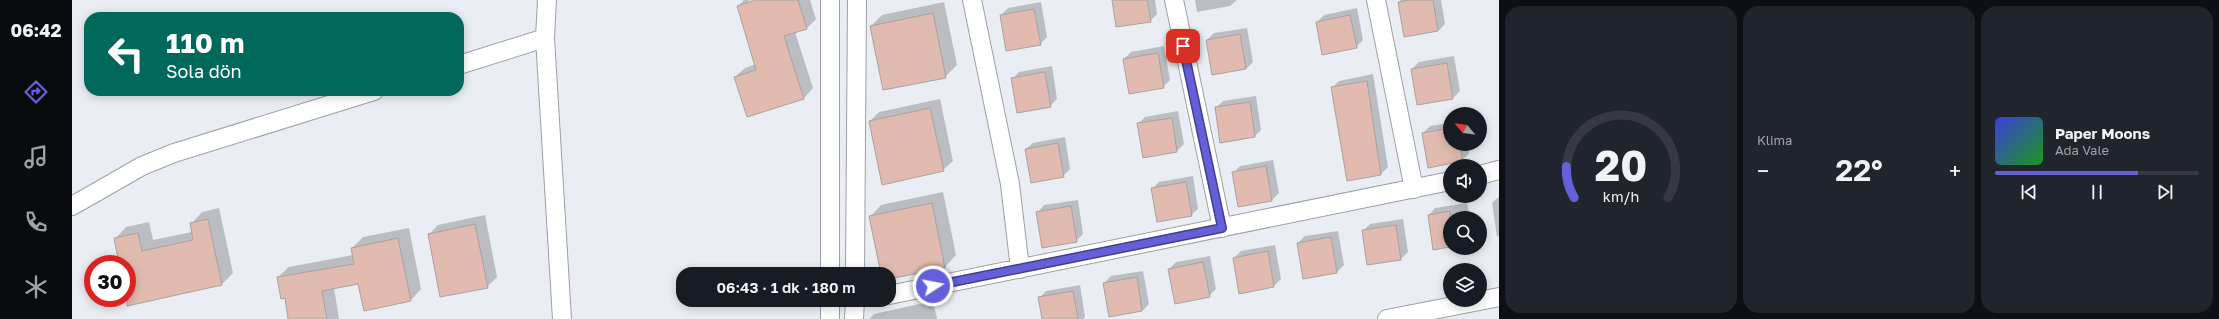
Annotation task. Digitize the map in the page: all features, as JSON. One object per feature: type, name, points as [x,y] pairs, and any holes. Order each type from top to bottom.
[{"type":"street","points":[[547,0],[545,38],[562,319]]},
{"type":"street","points":[[830,0],[830,267]]},
{"type":"street","points":[[855,267],[857,0]]},
{"type":"street","points":[[972,0],[1010,184],[1020,269]]},
{"type":"street","points":[[1174,0],[1222,228]]},
{"type":"street","points":[[1376,0],[1414,189]]},
{"type":"street","points":[[464,63],[545,38]]},
{"type":"street","points":[[72,206],[142,166],[174,153],[358,96]]},
{"type":"street","points":[[1487,173],[1499,170]]},
{"type":"street","points":[[896,294],[1443,183]]},
{"type":"street","points":[[1387,319],[1499,297]]},
{"type":"street","points":[[830,307],[830,319]]},
{"type":"building","points":[[756,0],[798,0],[807,29],[784,36],[804,99],[747,117],[734,77],[756,70],[737,6]]},
{"type":"building","points":[[1112,0],[1147,0],[1151,22],[1116,27]]},
{"type":"building","points":[[1410,0],[1433,0],[1438,31],[1404,37],[1398,2]]},
{"type":"building","points":[[1034,9],[1041,45],[1006,51],[1000,15]]},
{"type":"building","points":[[933,13],[946,78],[883,90],[870,26]]},
{"type":"building","points":[[1350,15],[1357,48],[1322,55],[1316,22]]},
{"type":"building","points":[[1240,34],[1246,69],[1212,75],[1206,40]]},
{"type":"building","points":[[1158,53],[1164,88],[1129,94],[1123,59]]},
{"type":"building","points":[[1447,63],[1453,99],[1417,105],[1411,69]]},
{"type":"building","points":[[1045,72],[1051,107],[1017,113],[1011,78]]},
{"type":"building","points":[[1367,81],[1381,175],[1347,181],[1331,87]]},
{"type":"building","points":[[1250,102],[1255,137],[1220,143],[1215,107]]},
{"type":"building","points":[[930,108],[944,171],[882,185],[869,121]]},
{"type":"building","points":[[1172,118],[1177,152],[1143,158],[1137,123]]},
{"type":"building","points":[[1443,129],[1443,151],[1461,151],[1463,159],[1443,159],[1443,165],[1428,168],[1422,133]]},
{"type":"building","points":[[1058,143],[1064,177],[1031,183],[1025,149]]},
{"type":"building","points":[[1266,166],[1272,201],[1238,207],[1232,172]]},
{"type":"building","points":[[1186,182],[1192,216],[1157,222],[1151,188]]},
{"type":"building","points":[[932,203],[945,268],[896,278],[896,267],[880,267],[869,216]]},
{"type":"building","points":[[1071,206],[1077,242],[1042,248],[1036,212]]},
{"type":"building","points":[[1443,212],[1443,248],[1433,250],[1428,215]]},
{"type":"building","points":[[208,219],[222,285],[136,304],[136,255],[117,255],[114,238],[138,233],[142,251],[193,240],[190,223]]},
{"type":"building","points":[[475,224],[488,288],[440,297],[428,234]]},
{"type":"building","points":[[1396,225],[1401,260],[1367,265],[1362,230]]},
{"type":"building","points":[[1331,237],[1337,273],[1303,279],[1297,243]]},
{"type":"building","points":[[398,238],[411,301],[364,311],[358,284],[322,291],[327,319],[288,319],[285,298],[281,299],[277,277],[354,264],[351,248]]},
{"type":"building","points":[[1268,251],[1274,287],[1239,294],[1233,258]]},
{"type":"building","points":[[1203,262],[1210,297],[1175,304],[1168,269]]},
{"type":"building","points":[[1137,277],[1142,311],[1109,317],[1103,283]]},
{"type":"building","points":[[1073,291],[1078,319],[1042,319],[1038,297]]},
{"type":"route","points":[[933,286],[1222,228],[1183,46]]}]
